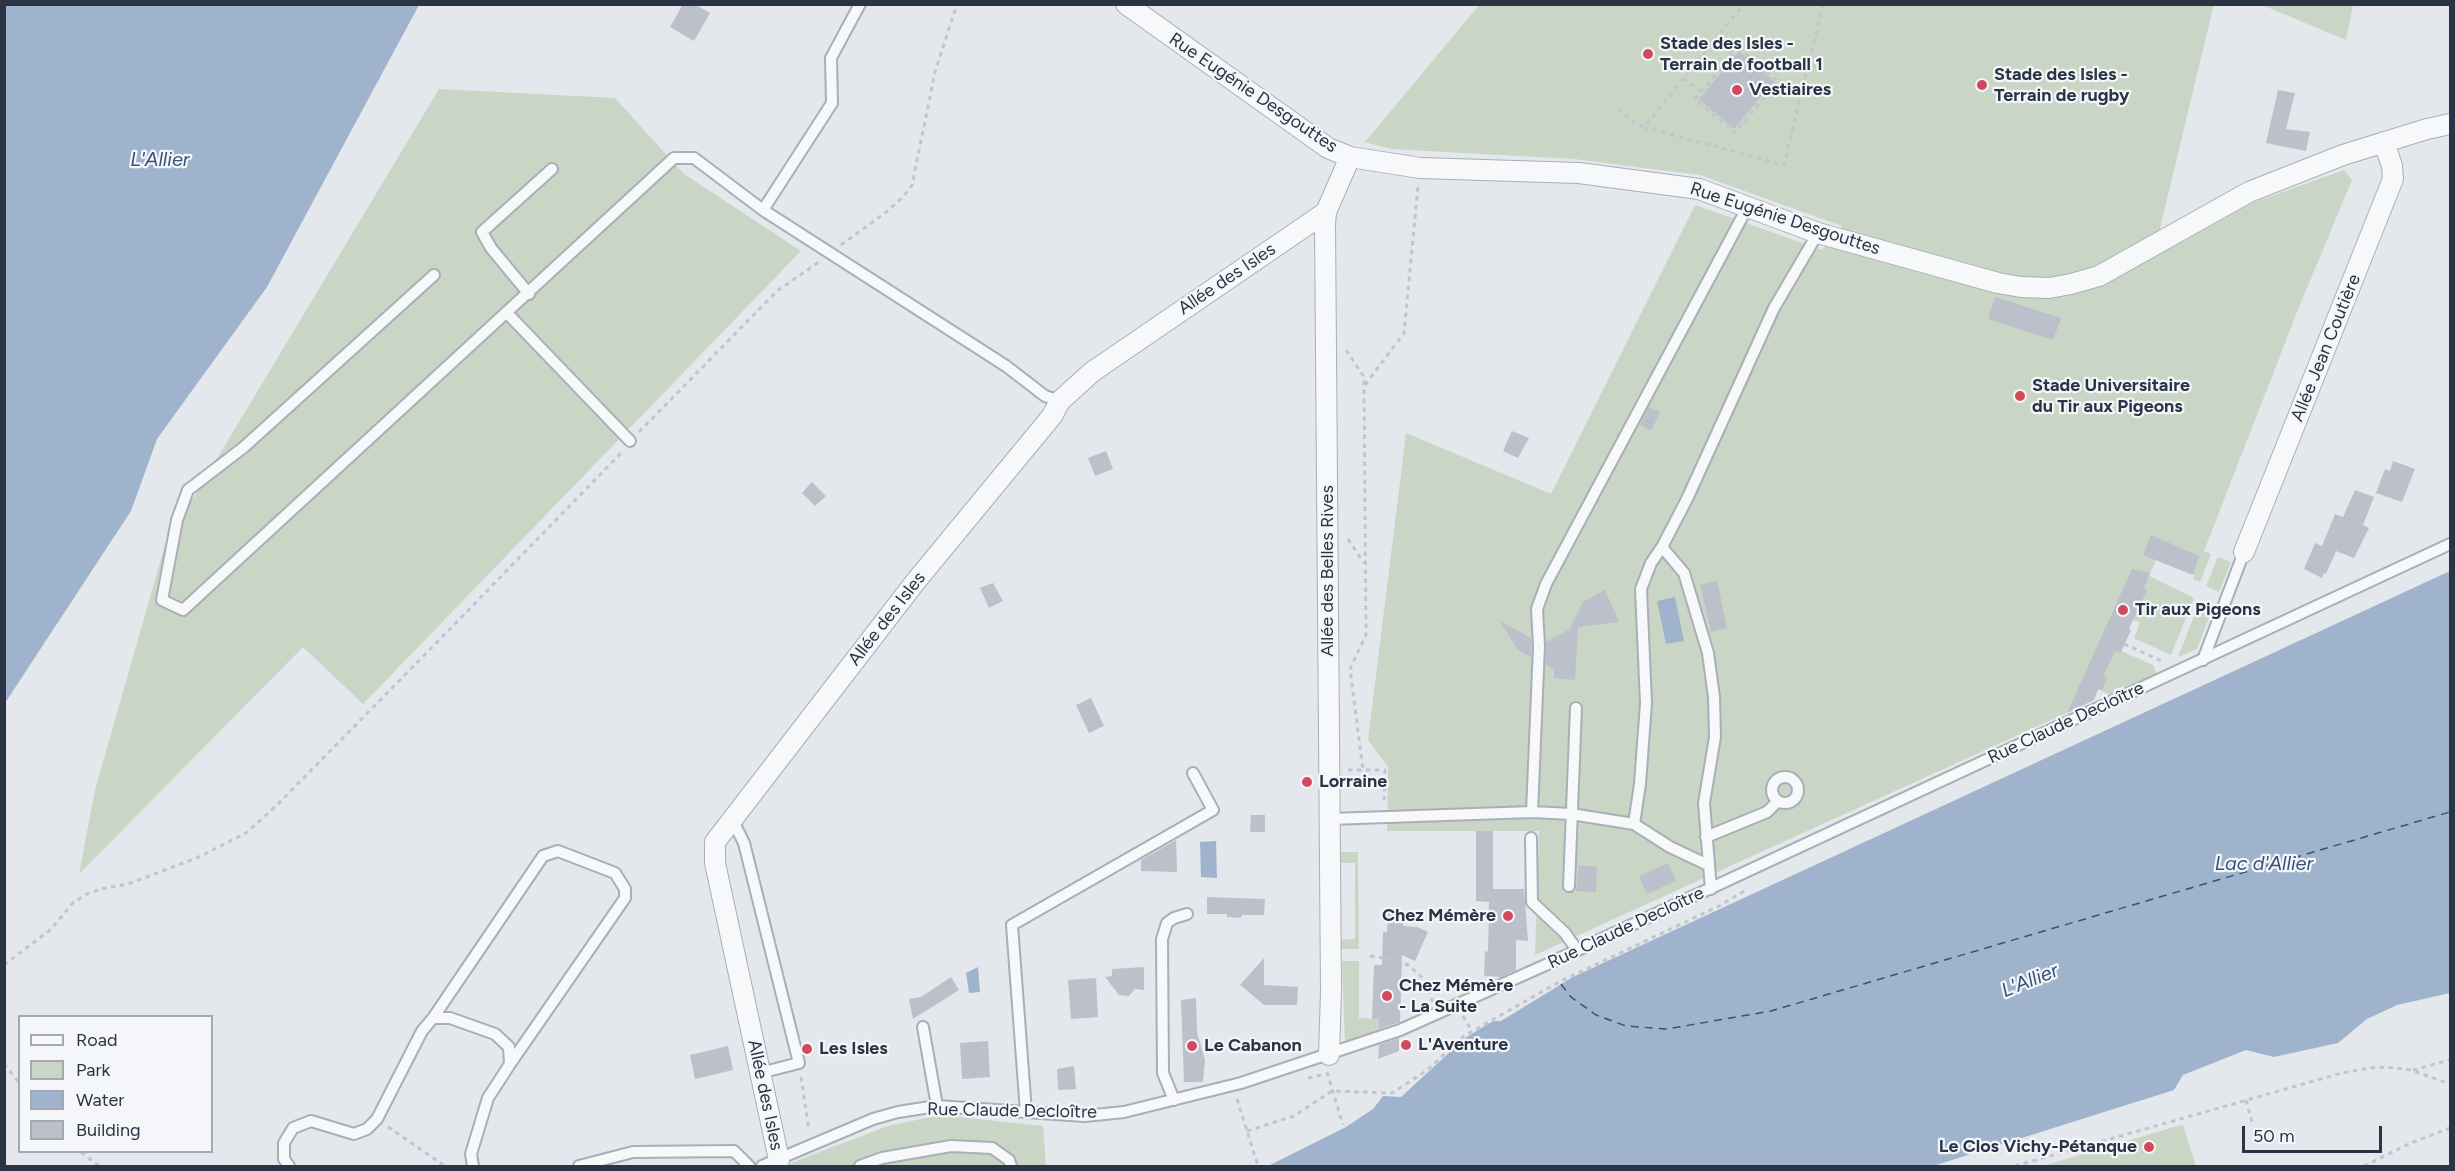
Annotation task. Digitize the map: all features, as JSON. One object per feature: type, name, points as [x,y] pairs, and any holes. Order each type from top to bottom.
[{"type":"street","name":"Rue Eugénie Desgouttes","points":[[1126,4],[1328,148],[1350,156],[1420,168],[1578,173],[1699,189],[1818,233],[1998,283],[2049,288],[2099,276],[2249,192],[2343,155],[2451,124]]},
{"type":"street","name":"Allée Jean Coutière","points":[[2244,552],[2393,179],[2392,166],[2384,142]]},
{"type":"street","name":"Allée des Belles Rives","points":[[1328,1065],[1331,992],[1326,212],[1350,156]]},
{"type":"street","name":"Allée des Isles","points":[[770,1163],[760,1073],[715,863],[715,842],[916,581],[1052,416],[1060,401],[1092,372],[1326,212]]},
{"type":"lane","points":[[763,210],[832,103],[831,58],[860,4]]},
{"type":"lane","points":[[434,275],[244,447],[188,490],[177,520],[162,600],[183,610],[529,294],[674,158],[693,158],[763,210],[829,254],[1006,366],[1045,396],[1060,401]]},
{"type":"lane","points":[[529,294],[491,248],[482,232],[552,169]]},
{"type":"lane","points":[[1532,812],[1539,646],[1537,609],[1546,584],[1747,208]]},
{"type":"lane","points":[[1634,824],[1640,784],[1646,704],[1641,589],[1651,563],[1662,547],[1686,499],[1774,308],[1818,233]]},
{"type":"lane","points":[[507,313],[630,441]]},
{"type":"lane","name":"Rue Claude Decloître","points":[[770,1163],[873,1119],[938,1106],[1085,1116],[1124,1112],[1241,1083],[1328,1065],[2451,544]]},
{"type":"lane","points":[[1662,547],[1684,573],[1708,653],[1713,686],[1716,737],[1704,804],[1710,889]]},
{"type":"lane","points":[[2203,660],[2244,552]]},
{"type":"lane","points":[[1569,886],[1576,708]]},
{"type":"lane","points":[[1026,1112],[1012,925],[1092,877],[1213,810],[1193,773]]},
{"type":"lane","points":[[1706,837],[1767,812],[1778,801]]},
{"type":"lane","points":[[1330,819],[1532,812],[1571,814],[1634,824],[1670,847],[1708,865]]},
{"type":"lane","points":[[730,821],[736,826],[744,843],[799,1063],[760,1073]]},
{"type":"lane","points":[[1531,838],[1532,902],[1564,933],[1577,950]]},
{"type":"lane","points":[[289,1167],[284,1159],[284,1143],[293,1128],[311,1121],[354,1134],[367,1130],[377,1119],[422,1032],[543,856],[558,851],[615,873],[625,889],[626,898],[488,1098],[471,1154],[473,1167]]},
{"type":"lane","points":[[1174,1101],[1163,1074],[1162,939],[1167,923],[1187,914]]},
{"type":"lane","points":[[433,1018],[450,1018],[495,1034],[509,1047],[510,1064]]},
{"type":"lane","points":[[923,1027],[938,1106]]},
{"type":"lane","points":[[860,1167],[882,1158],[951,1146],[992,1148],[1009,1160],[1011,1167]]},
{"type":"lane","points":[[579,1167],[633,1152],[711,1151],[734,1151],[749,1167]]},
{"type":"path","points":[[4,964],[50,930],[73,903],[87,894],[128,884],[199,857],[246,832],[276,806],[457,622],[777,291],[885,213],[903,197],[912,185],[934,72],[957,4]]},
{"type":"path","points":[[1644,127],[1744,4]]},
{"type":"path","points":[[1618,109],[1634,123],[1644,127],[1784,165],[1823,4]]},
{"type":"path","points":[[1715,40],[1733,55]]},
{"type":"path","points":[[1739,48],[1778,81],[1735,133],[1695,99],[1701,92],[1739,48]]},
{"type":"path","points":[[1684,78],[1701,92]]},
{"type":"path","points":[[1364,387],[1404,333],[1420,168]]},
{"type":"path","points":[[1326,332],[1335,334],[1364,376],[1366,635],[1350,669],[1363,770]]},
{"type":"path","points":[[1347,538],[1365,564]]},
{"type":"path","points":[[2124,644],[2182,670]]},
{"type":"path","points":[[1247,1131],[1294,1116],[1332,1091],[1392,1093],[1425,1071],[1464,1036],[1560,983],[1719,906],[1748,888]]},
{"type":"path","points":[[1370,956],[1400,962],[1424,979],[1438,1015]]},
{"type":"path","points":[[2411,1070],[2451,1060]]},
{"type":"path","points":[[799,1063],[812,1147]]},
{"type":"path","points":[[4,1064],[18,1082]]},
{"type":"path","points":[[1328,1065],[1332,1091],[1343,1125]]},
{"type":"path","points":[[2015,1167],[2342,1073],[2376,1067],[2411,1070],[2451,1084]]},
{"type":"path","points":[[2246,1100],[2253,1126]]},
{"type":"path","points":[[1238,1101],[1258,1166]]},
{"type":"path","points":[[377,1119],[445,1167]]},
{"type":"path","points":[[2364,1167],[2412,1143],[2451,1128]]},
{"type":"path","points":[[82,1153],[99,1167]]},
{"type":"green space","points":[[2214,4],[2160,228],[2171,248],[2252,203],[2344,170],[2352,180],[2299,307],[2204,551],[2211,554],[2200,582],[2193,579],[2194,575],[2156,560],[2149,576],[2194,598],[2171,655],[2134,638],[2140,623],[2130,618],[2129,629],[2131,630],[2121,651],[2153,665],[2157,674],[2110,695],[2098,689],[2095,698],[2084,705],[1535,955],[1539,831],[1387,831],[1388,767],[1368,740],[1406,433],[1551,494],[1695,205],[1822,250],[1842,226],[1700,175],[1574,159],[1392,149],[1365,142],[1479,5]]},
{"type":"green space","points":[[2262,5],[2353,5],[2346,40]]},
{"type":"green space","points":[[439,89],[615,98],[684,174],[801,251],[363,704],[303,647],[79,874],[95,790],[165,545]]},
{"type":"green space","points":[[2218,557],[2231,562],[2219,592],[2206,586]]},
{"type":"green space","points":[[2200,601],[2213,607],[2197,649],[2178,657]]},
{"type":"green space","points":[[1340,852],[1358,852],[1359,949],[1341,949],[1341,940],[1355,939],[1355,863],[1340,863]]},
{"type":"green space","points":[[1342,961],[1359,961],[1359,1018],[1379,1019],[1381,1028],[1378,1029],[1379,1031],[1345,1044]]},
{"type":"green space","points":[[940,1115],[1043,1126],[1046,1166],[783,1166],[888,1126]]},
{"type":"green space","name":"Le Clos Vichy-Pétanque","points":[[2183,1125],[2196,1166],[2043,1166],[2174,1127]]},
{"type":"water","name":"L'Allier","points":[[5,4],[419,5],[267,287],[157,439],[131,511],[5,703]]},
{"type":"water","name":"Lac d'Allier","points":[[2450,571],[2450,993],[2397,1005],[2367,1019],[2338,1043],[2274,1057],[2246,1050],[2183,1075],[2174,1090],[1933,1166],[1268,1166],[1346,1127],[1373,1109],[1383,1096],[1401,1097],[1465,1038],[1493,1021],[1501,1021],[1573,977]]},
{"type":"water","points":[[1675,597],[1684,641],[1666,644],[1657,601]]},
{"type":"water","points":[[1216,841],[1217,878],[1201,877],[1200,842]]},
{"type":"water","points":[[978,967],[980,992],[969,993],[966,973]]},
{"type":"building","points":[[683,4],[694,4],[710,13],[694,41],[670,27]]},
{"type":"building","name":"Vestiaires","points":[[1739,51],[1774,81],[1734,129],[1699,99]]},
{"type":"building","points":[[2278,90],[2295,93],[2286,129],[2310,132],[2306,151],[2266,143]]},
{"type":"building","points":[[1995,297],[2061,318],[2053,340],[1988,319]]},
{"type":"building","points":[[1649,407],[1660,412],[1651,431],[1640,425]]},
{"type":"building","points":[[1512,431],[1529,438],[1518,458],[1503,451]]},
{"type":"building","points":[[1106,451],[1113,469],[1095,476],[1088,458]]},
{"type":"building","points":[[2393,461],[2415,469],[2402,502],[2376,493],[2385,469],[2390,471]]},
{"type":"building","points":[[812,482],[826,496],[815,506],[802,493]]},
{"type":"building","points":[[2355,490],[2374,497],[2363,525],[2369,528],[2354,558],[2336,551],[2322,578],[2304,569],[2315,543],[2322,546],[2335,514],[2343,517]]},
{"type":"building","points":[[2151,535],[2199,556],[2193,575],[2143,555]]},
{"type":"building","name":"Tir aux Pigeons","points":[[2132,569],[2150,573],[2144,588],[2147,590],[2129,629],[2131,630],[2121,652],[2115,651],[2103,676],[2107,677],[2102,690],[2098,689],[2094,700],[2067,713]]},
{"type":"building","points":[[1717,581],[1727,628],[1711,632],[1700,584]]},
{"type":"building","points":[[993,583],[1003,601],[989,608],[980,588]]},
{"type":"building","points":[[1605,590],[1619,622],[1578,627],[1575,680],[1554,678],[1554,669],[1546,665],[1546,642],[1574,627],[1570,628],[1583,602]]},
{"type":"building","points":[[1500,621],[1531,638],[1531,657],[1517,649]]},
{"type":"building","points":[[1091,698],[1104,726],[1089,733],[1076,705]]},
{"type":"building","points":[[1251,815],[1265,815],[1265,832],[1250,832]]},
{"type":"building","points":[[1476,831],[1493,831],[1493,889],[1524,889],[1528,941],[1516,940],[1516,970],[1501,977],[1484,976],[1485,951],[1488,952],[1489,902],[1476,901]]},
{"type":"building","points":[[1176,840],[1177,872],[1141,871],[1141,860]]},
{"type":"building","points":[[1668,863],[1676,881],[1647,894],[1639,876]]},
{"type":"building","points":[[1579,865],[1597,867],[1596,892],[1576,891]]},
{"type":"building","points":[[1207,897],[1265,899],[1264,915],[1242,915],[1241,918],[1227,917],[1227,914],[1207,914]]},
{"type":"building","points":[[1388,913],[1403,914],[1403,926],[1417,927],[1428,932],[1415,961],[1402,955],[1400,1022],[1379,1029],[1379,1019],[1372,1019],[1374,965],[1382,965],[1383,932],[1387,932]]},
{"type":"building","points":[[1264,958],[1264,985],[1298,987],[1297,1005],[1264,1005],[1239,984]]},
{"type":"building","points":[[1144,967],[1144,990],[1135,989],[1129,996],[1119,995],[1105,977],[1112,976],[1112,969]]},
{"type":"building","points":[[951,977],[959,990],[913,1019],[909,999],[921,997]]},
{"type":"building","points":[[1096,978],[1098,1017],[1071,1019],[1068,980]]},
{"type":"building","name":"Le Cabanon","points":[[1196,998],[1197,1032],[1205,1060],[1203,1082],[1184,1082],[1181,1000]]},
{"type":"building","points":[[1399,1038],[1399,1051],[1378,1059],[1379,1045]]},
{"type":"building","points":[[988,1041],[990,1077],[962,1079],[960,1043]]},
{"type":"building","points":[[728,1046],[733,1070],[695,1079],[690,1055]]},
{"type":"building","points":[[1074,1066],[1076,1089],[1058,1090],[1057,1069]]},
{"type":"ferry route","points":[[1561,984],[1571,997],[1596,1015],[1626,1026],[1667,1029],[1771,1011],[2450,812]]},
{"type":"place","name":"Stade des Isles - Terrain de football 1","points":[[1648,54]]},
{"type":"place","name":"Stade des Isles - Terrain de rugby","points":[[1982,85]]},
{"type":"place","name":"Vestiaires","points":[[1737,90]]},
{"type":"place","name":"Stade Universitaire du Tir aux Pigeons","points":[[2020,396]]},
{"type":"place","name":"Tir aux Pigeons","points":[[2123,610]]},
{"type":"place","name":"Lorraine","points":[[1307,782]]},
{"type":"place","name":"Chez Mémère","points":[[1508,916]]},
{"type":"place","name":"Chez Mémère - La Suite","points":[[1387,996]]},
{"type":"place","name":"L'Aventure","points":[[1406,1045]]},
{"type":"place","name":"Le Cabanon","points":[[1192,1046]]},
{"type":"place","name":"Les Isles","points":[[807,1049]]},
{"type":"place","name":"Le Clos Vichy-Pétanque","points":[[2149,1147]]}]
